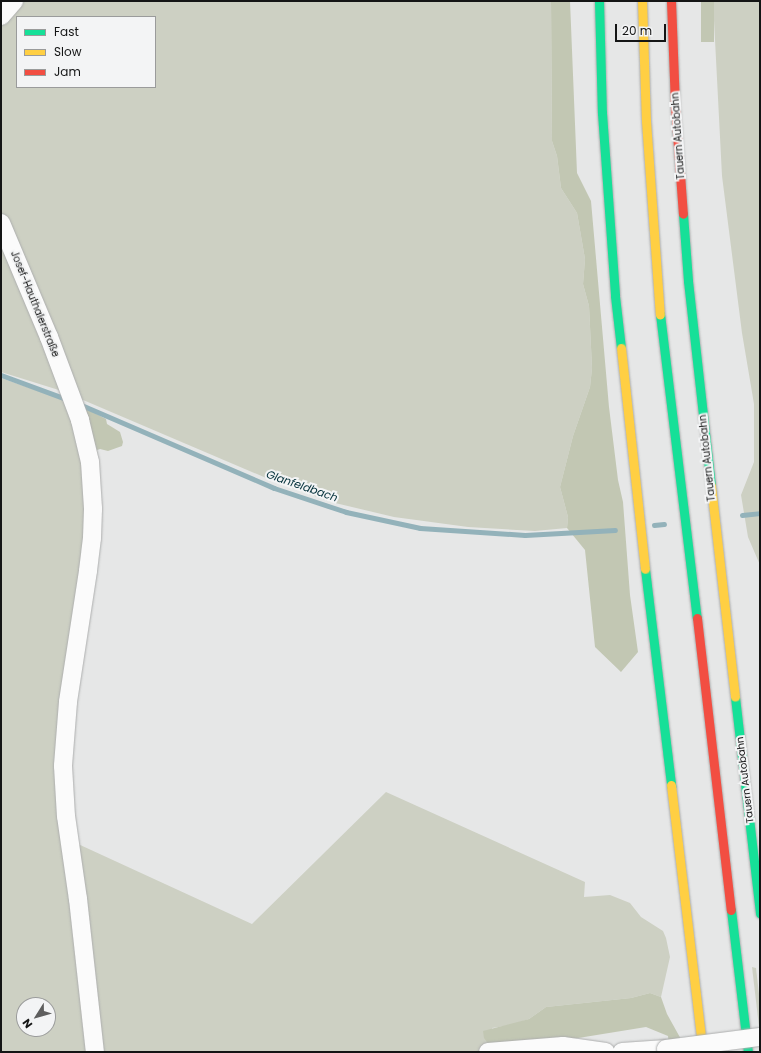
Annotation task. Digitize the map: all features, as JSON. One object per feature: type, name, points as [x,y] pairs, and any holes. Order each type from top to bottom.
[{"type":"highway","points":[[599,1],[602,113],[615,296],[640,530],[703,1052]]},
{"type":"highway","points":[[642,1],[646,121],[659,302],[748,1052]]},
{"type":"highway","name":"Tauern Autobahn","points":[[671,1],[675,106],[688,282],[760,914]]},
{"type":"street","points":[[1,16],[14,1]]},
{"type":"street","name":"Josef-Hauthalerstraße","points":[[1,222],[29,286],[68,387],[80,420],[90,462],[93,509],[88,571],[68,702],[63,766],[66,816],[78,899],[96,1050]]},
{"type":"street","points":[[622,1052],[666,1049],[760,1037]]},
{"type":"street","points":[[488,1052],[563,1046],[606,1052]]},
{"type":"shaded area","points":[[1,1],[551,1],[552,141],[557,156],[561,188],[577,213],[585,259],[583,284],[589,306],[592,368],[590,387],[573,436],[560,487],[568,517],[567,528],[535,531],[468,527],[394,517],[331,502],[278,483],[62,391],[1,372]]},
{"type":"shaded area","points":[[713,1],[760,1],[760,565],[748,537],[741,495],[754,462],[754,404],[742,333],[722,176]]},
{"type":"shaded area","points":[[1,378],[81,406],[97,450],[101,497],[78,674],[70,753],[73,806],[78,844],[252,924],[386,792],[585,882],[584,897],[610,895],[630,903],[641,917],[663,931],[670,957],[661,997],[650,993],[631,998],[546,1007],[529,1019],[511,1025],[492,1028],[499,1052],[1,1052]]},
{"type":"shaded area","points":[[752,967],[756,968],[760,1003],[760,1035]]},
{"type":"green space","points":[[551,1],[570,1],[577,173],[591,201],[609,407],[618,480],[623,502],[630,595],[638,652],[621,672],[595,647],[585,550],[567,528],[568,517],[560,487],[573,436],[590,387],[592,368],[589,306],[583,284],[585,259],[577,213],[561,188],[557,156],[552,141]]},
{"type":"green space","points":[[701,1],[714,1],[714,42],[701,42]]},
{"type":"green space","points":[[81,406],[106,419],[107,424],[120,432],[123,442],[122,446],[108,451],[100,449],[97,450]]},
{"type":"green space","points":[[650,993],[661,997],[667,1014],[682,1041],[669,1052],[668,1036],[646,1027],[572,1039],[541,1039],[522,1043],[489,1045],[484,1038],[483,1031],[529,1019],[546,1007],[631,998]]},
{"type":"waterway","name":"Glanfeldbach","points":[[1,375],[66,399]]},
{"type":"waterway","name":"Glanfeldbach","points":[[79,404],[274,488],[346,512],[420,528],[525,535],[615,530]]},
{"type":"waterway","name":"Glanfeldbach","points":[[742,515],[760,513]]},
{"type":"waterway","name":"Glanfeldbach","points":[[654,525],[664,524]]},
{"type":"traffic: fast","points":[[599,1],[602,113],[615,296],[621,348]]},
{"type":"traffic: fast","points":[[683,214],[688,281],[711,486]]},
{"type":"traffic: fast","points":[[660,314],[697,618]]},
{"type":"traffic: fast","points":[[645,569],[671,785]]},
{"type":"traffic: fast","points":[[735,697],[760,914]]},
{"type":"traffic: fast","points":[[731,910],[748,1052]]},
{"type":"traffic: slow","points":[[642,1],[646,121],[660,314]]},
{"type":"traffic: slow","points":[[621,348],[645,569]]},
{"type":"traffic: slow","points":[[711,486],[735,697]]},
{"type":"traffic: slow","points":[[671,785],[703,1052]]},
{"type":"traffic: jam","points":[[671,1],[675,106],[683,214]]},
{"type":"traffic: jam","points":[[697,618],[731,910]]}]
